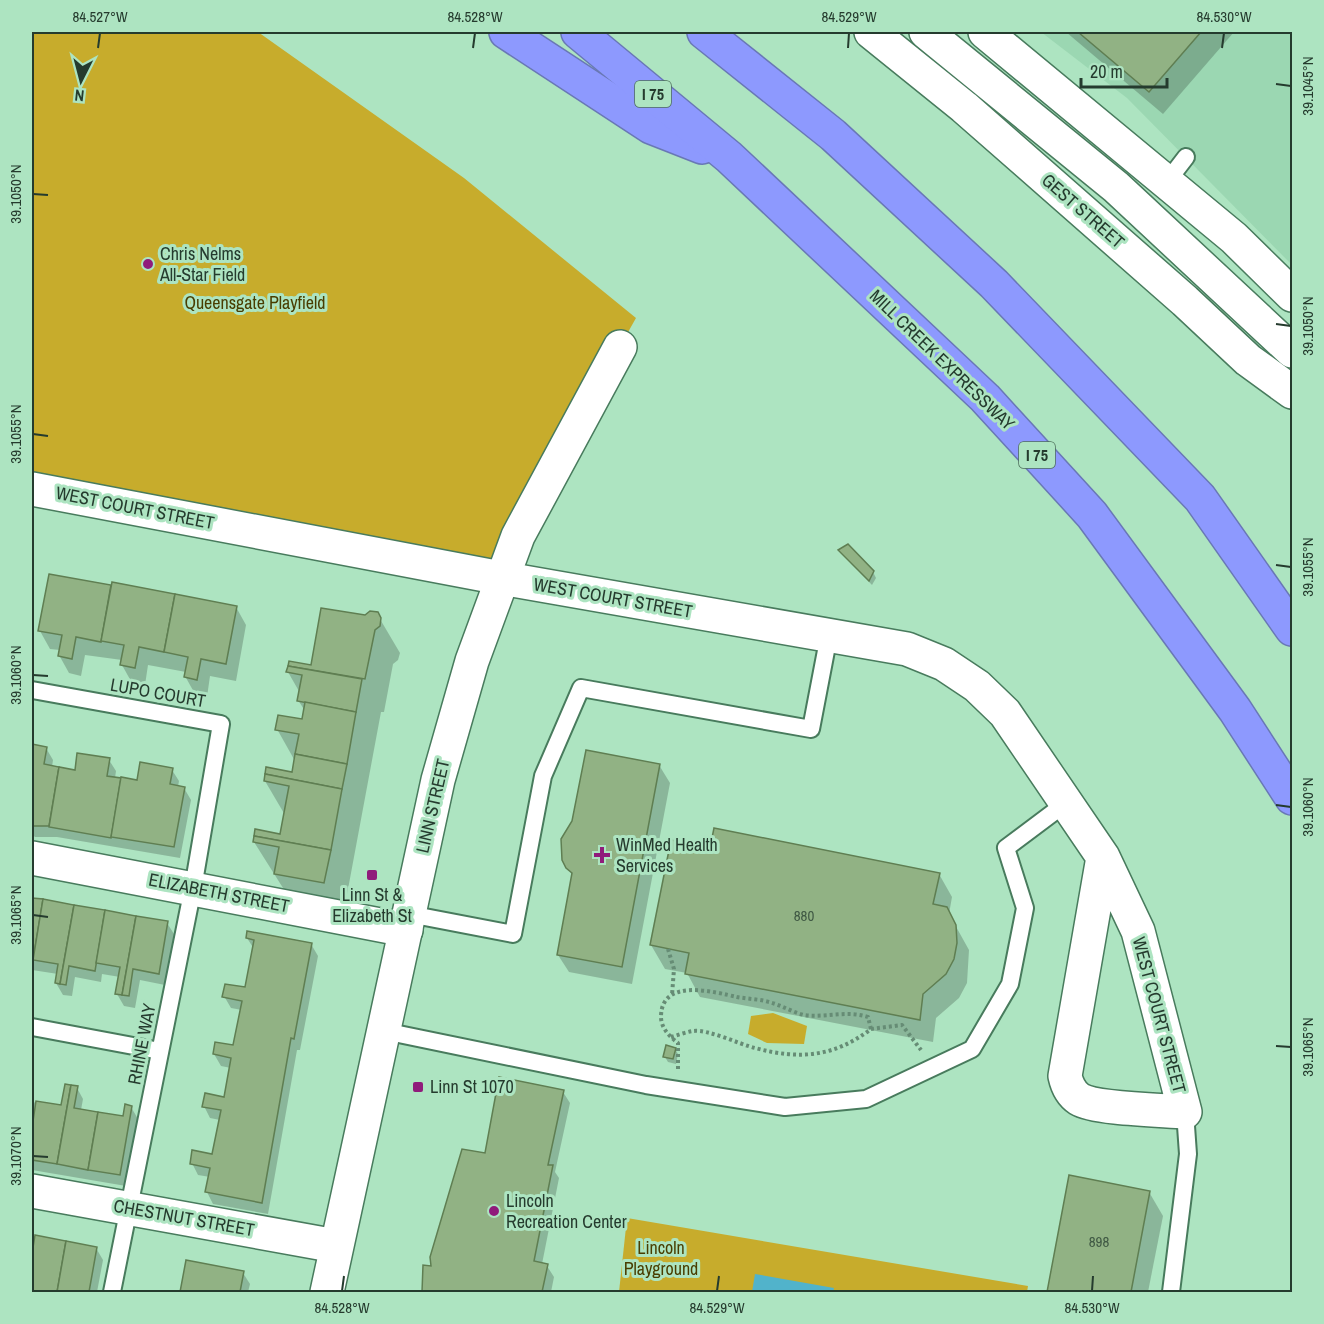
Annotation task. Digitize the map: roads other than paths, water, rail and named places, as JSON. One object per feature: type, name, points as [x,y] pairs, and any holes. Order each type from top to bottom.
[{"type":"highway","points":[[506,32],[651,127],[729,157]]},
{"type":"highway","name":"MILL CREEK EXPRESSWAY","points":[[578,32],[729,157],[985,398],[1092,515],[1235,710],[1293,798]]},
{"type":"highway","points":[[704,32],[832,135],[994,284],[1200,498],[1293,628]]},
{"type":"street","name":"GEST STREET","points":[[871,32],[1017,154],[1185,300],[1248,360],[1293,392]]},
{"type":"street","points":[[926,32],[1116,187],[1285,344]]},
{"type":"street","points":[[985,32],[1234,238],[1293,295]]},
{"type":"street","name":"LINN STREET","points":[[327,1293],[407,922],[452,728],[501,578],[518,536],[620,347]]},
{"type":"street","name":"WEST COURT STREET","points":[[32,489],[501,578],[907,649],[944,664],[977,686],[1005,713],[1103,857],[1126,901],[1137,931],[1185,1112],[1090,1103],[1073,1094],[1067,1086],[1065,1076],[1103,857]]},
{"type":"street","name":"ELIZABETH STREET","points":[[32,858],[193,888],[407,922]]},
{"type":"street","name":"CHESTNUT STREET","points":[[32,1191],[336,1246]]},
{"type":"lane","points":[[1166,183],[1186,157]]},
{"type":"lane","points":[[407,922],[513,934],[543,776],[581,688],[811,729],[829,635]]},
{"type":"lane","name":"LUPO COURT","points":[[32,690],[221,724],[193,888]]},
{"type":"lane","points":[[384,1031],[676,1091],[785,1107],[866,1099],[972,1049],[1010,984],[1024,908],[1006,848],[1066,802]]},
{"type":"lane","name":"RHINE WAY","points":[[112,1293],[193,888]]},
{"type":"lane","points":[[32,1027],[160,1051]]},
{"type":"lane","points":[[1171,1293],[1188,1154],[1185,1112]]},
{"type":"water","points":[[755,1274],[834,1288],[833,1292],[752,1292]]},
{"type":"place","name":"Chris Nelms All-Star Field","points":[[148,264]]},
{"type":"place","name":"WinMed Health Services","points":[[602,855]]},
{"type":"place","name":"Linn St & Elizabeth St","points":[[372,875]]},
{"type":"place","name":"Linn St 1070","points":[[418,1087]]},
{"type":"place","name":"Lincoln Recreation Center","points":[[494,1211]]},
{"type":"park label","name":"Queensgate Playfield","points":[[255,303]]},
{"type":"park label","name":"Lincoln Playground","points":[[661,1258]]}]
